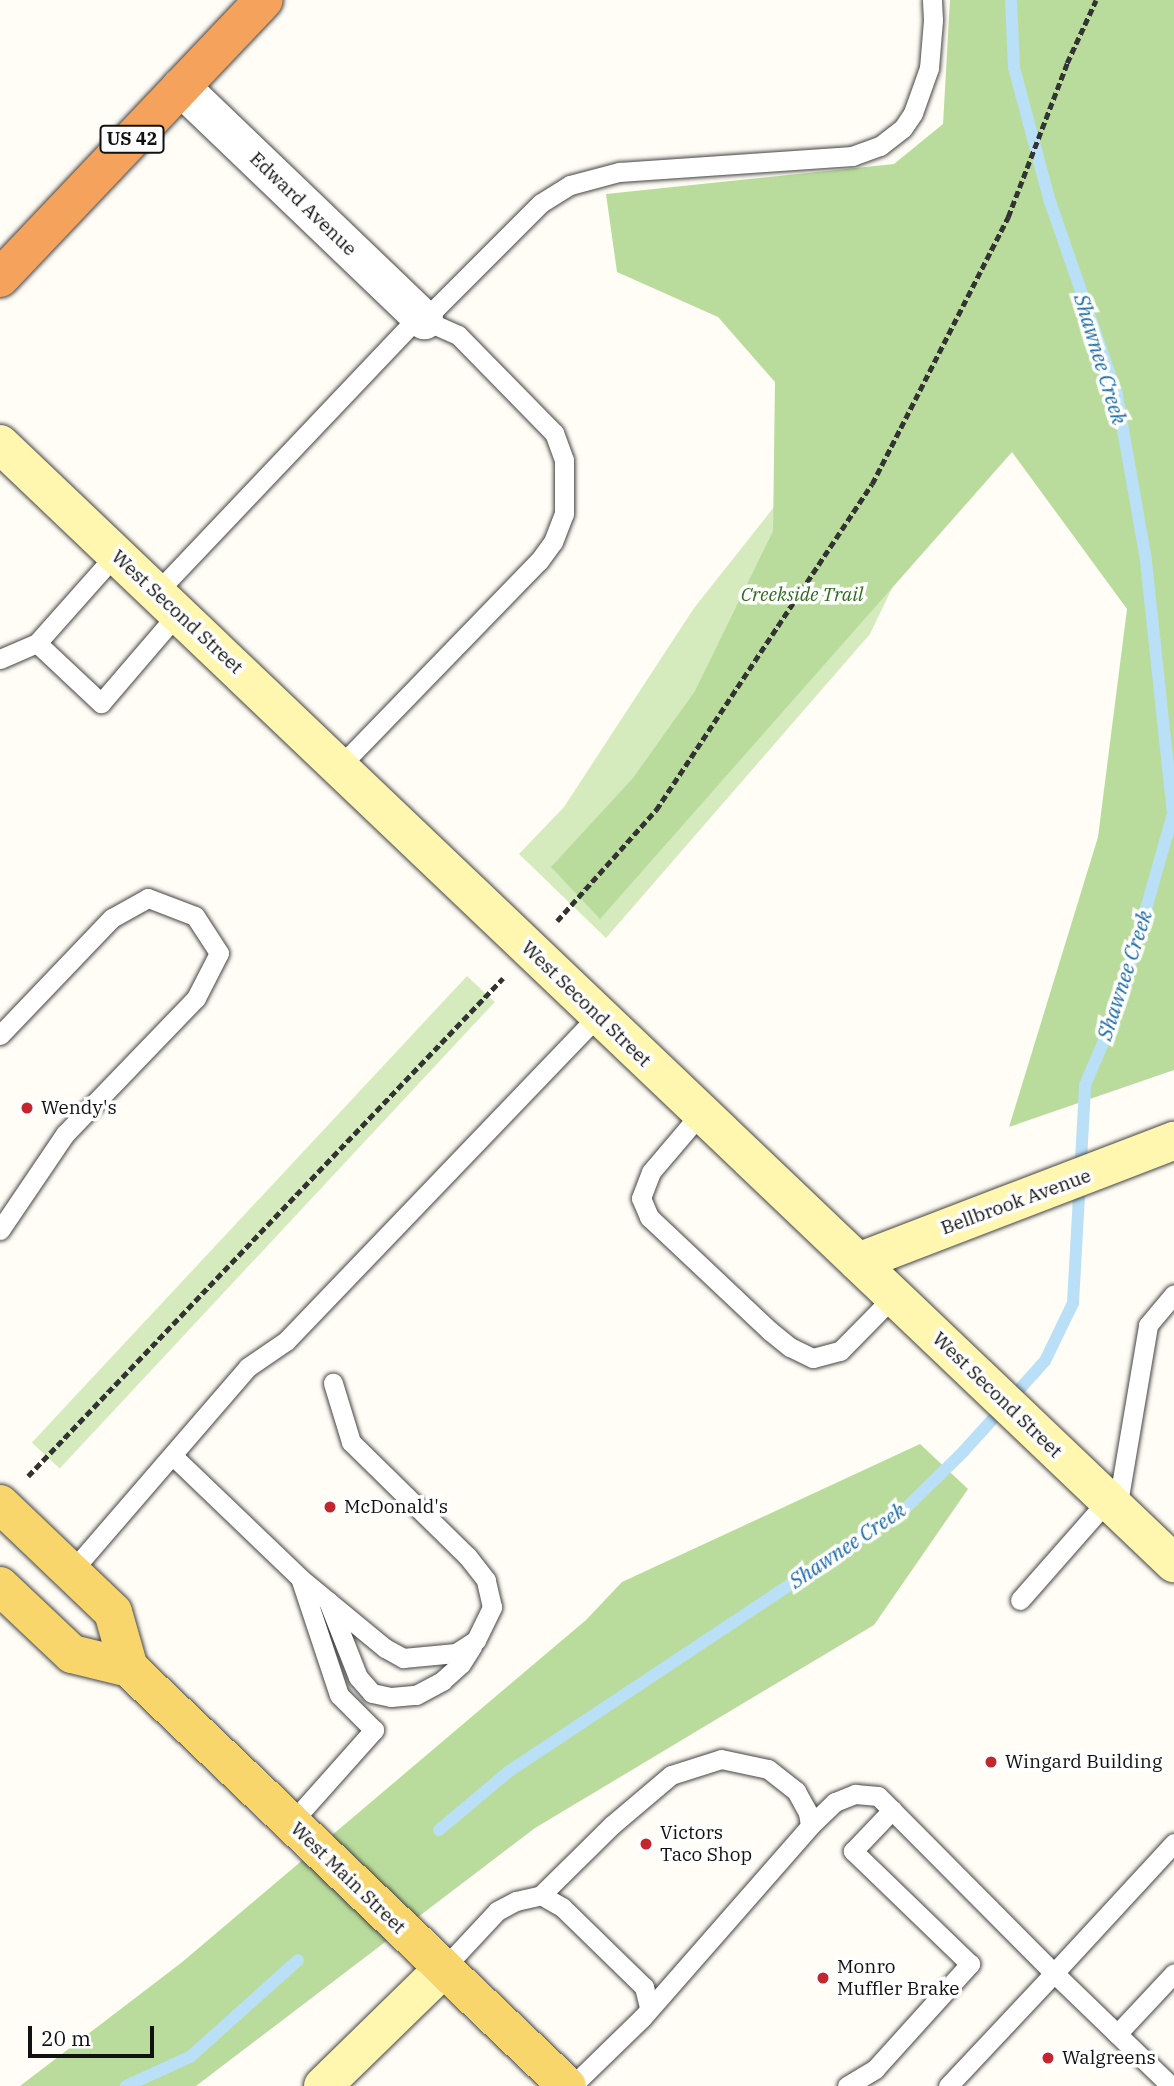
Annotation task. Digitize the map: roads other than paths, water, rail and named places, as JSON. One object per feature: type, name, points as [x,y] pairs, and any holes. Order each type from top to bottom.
[{"type":"highway","name":"US 42","points":[[0,278],[264,0]]},
{"type":"main road","name":"West Second Street","points":[[0,444],[1174,1563]]},
{"type":"main road","name":"Bellbrook Avenue","points":[[858,1262],[1174,1141]]},
{"type":"main road","points":[[0,1505],[113,1612],[129,1668],[72,1654],[0,1586]]},
{"type":"main road","name":"West Main Street","points":[[129,1668],[443,1969],[570,2086]]},
{"type":"main road","points":[[323,2086],[443,1969]]},
{"type":"street","name":"Edward Avenue","points":[[181,88],[424,320]]},
{"type":"lane","points":[[37,643],[101,703],[168,602],[412,323],[424,320],[541,203],[570,185],[619,172],[852,156],[880,146],[903,128],[913,113],[929,68],[932,0]]},
{"type":"lane","points":[[340,766],[539,561],[553,542],[565,514],[564,460],[554,433],[458,335],[424,320]]},
{"type":"lane","points":[[0,659],[37,643],[116,554]]},
{"type":"lane","points":[[0,1035],[112,918],[148,898],[195,916],[219,953],[196,999],[65,1134],[0,1230]]},
{"type":"lane","points":[[71,1572],[248,1367],[286,1341],[598,1016]]},
{"type":"lane","points":[[701,1113],[651,1172],[641,1198],[649,1217],[769,1331],[790,1347],[813,1358],[840,1351],[894,1296]]},
{"type":"lane","points":[[1020,1600],[1113,1505],[1148,1325],[1174,1294]]},
{"type":"lane","points":[[326,1597],[358,1678],[372,1693],[391,1697],[416,1695],[442,1681],[461,1664],[492,1607],[486,1580],[467,1556],[351,1442],[333,1383]]},
{"type":"lane","points":[[173,1457],[300,1578],[385,1648],[404,1658],[456,1653],[475,1640]]},
{"type":"lane","points":[[291,1824],[374,1730],[339,1695],[300,1578]]},
{"type":"lane","points":[[443,1969],[497,1911],[516,1901],[541,1895],[612,1825],[671,1775],[721,1759],[768,1769],[796,1791],[808,1813],[810,1826]]},
{"type":"lane","points":[[570,2086],[634,2026],[810,1826],[835,1802],[855,1794],[878,1796],[1171,2086]]},
{"type":"lane","points":[[847,2086],[875,2069],[970,1964],[853,1851],[892,1810]]},
{"type":"lane","points":[[948,2086],[1174,1843]]},
{"type":"lane","points":[[541,1895],[562,1907],[644,1987],[649,2007]]},
{"type":"lane","points":[[1117,2034],[1174,1973]]},
{"type":"waterway","name":"Shawnee Creek","points":[[439,1830],[508,1772],[906,1508],[963,1452],[1045,1361],[1073,1303],[1085,1085],[1118,1008],[1173,814],[1146,560],[1117,395],[1050,202],[1014,68],[1011,0]]},
{"type":"waterway","name":"Shawnee Creek","points":[[126,2086],[190,2057],[298,1960]]},
{"type":"place","name":"Wendy's","points":[[27,1108]]},
{"type":"place","name":"McDonald's","points":[[330,1507]]},
{"type":"place","name":"Wingard Building","points":[[991,1762]]},
{"type":"place","name":"Victors Taco Shop","points":[[646,1844]]},
{"type":"place","name":"Monro Muffler Brake","points":[[823,1978]]},
{"type":"place","name":"Walgreens","points":[[1048,2058]]},
{"type":"park label","name":"Creekside Trail","points":[[802,595]]}]
